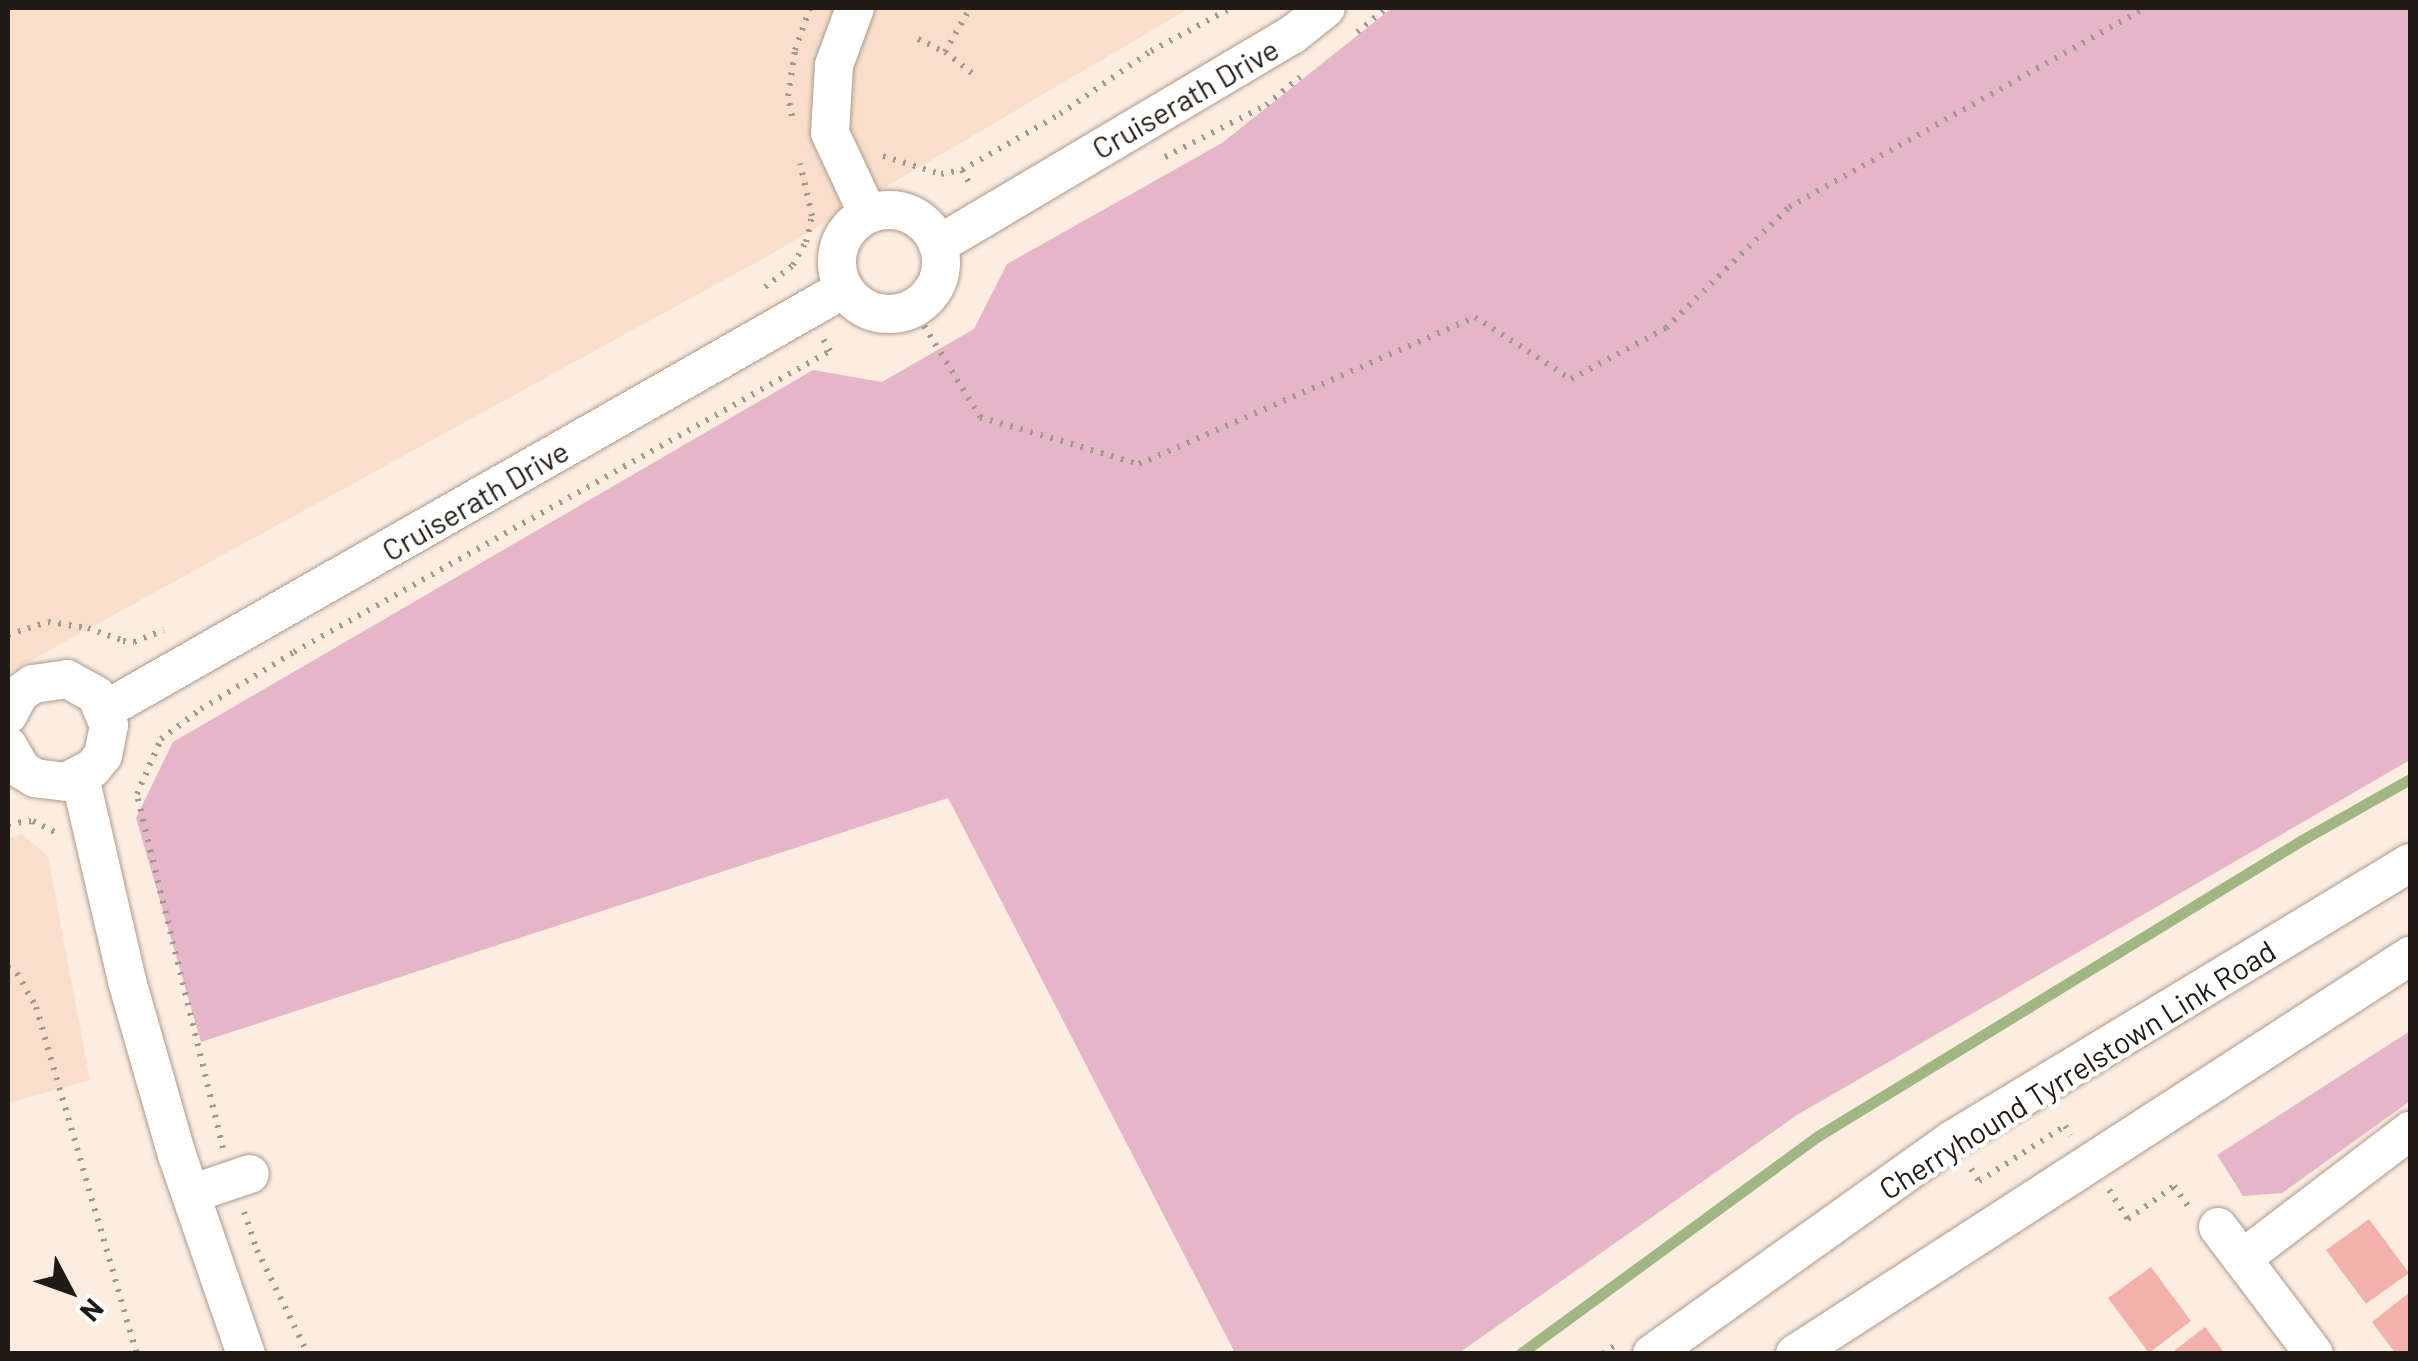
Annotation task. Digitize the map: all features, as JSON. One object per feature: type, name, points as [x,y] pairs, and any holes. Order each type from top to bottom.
[{"type":"street","points":[[855,8],[834,64],[830,134],[868,214]]},
{"type":"street","name":"Cruiserath Drive","points":[[938,245],[1292,35],[1326,8]]},
{"type":"street","points":[[885,210],[917,218],[938,245],[940,274],[934,288],[913,308],[882,314],[868,310],[844,290],[838,273],[842,238],[868,214],[885,210]]},
{"type":"street","name":"Cruiserath Drive","points":[[105,710],[844,290]]},
{"type":"street","points":[[8,715],[19,694],[49,679],[82,684],[105,710],[109,725],[103,755],[80,777],[50,782],[35,778],[9,755]]},
{"type":"street","points":[[80,777],[128,980],[191,1194],[246,1354]]},
{"type":"street","name":"Cherryhound Tyrrelstown Link Road","points":[[1652,1354],[1952,1140],[2410,863]]},
{"type":"street","points":[[1795,1354],[2098,1175],[2410,956]]},
{"type":"street","points":[[2244,1258],[2410,1132]]},
{"type":"street","points":[[191,1194],[239,1177]]},
{"type":"street","points":[[2218,1228],[2314,1354]]},
{"type":"path","points":[[794,132],[788,96],[795,50],[810,8]]},
{"type":"path","points":[[945,52],[970,8]]},
{"type":"path","points":[[882,156],[940,174],[962,170],[1060,114],[1151,51],[1231,8]]},
{"type":"path","points":[[913,308],[980,417],[1139,464],[1475,317],[1571,379],[1666,328],[1789,207],[2145,8]]},
{"type":"path","points":[[918,39],[945,52],[976,76]]},
{"type":"path","points":[[756,293],[793,265],[806,242],[812,216],[798,150]]},
{"type":"path","points":[[308,1354],[257,1250],[137,794],[161,739],[294,652],[830,350]]},
{"type":"path","points":[[8,635],[48,622],[134,642],[177,624]]},
{"type":"path","points":[[8,967],[17,972],[36,1008],[137,1354]]},
{"type":"path","points":[[1952,1140],[1979,1181],[2065,1126],[2128,1218],[2174,1186],[2202,1226],[2214,1218],[2218,1228]]},
{"type":"shaded area","points":[[8,8],[1190,8],[775,252],[8,673]]},
{"type":"shaded area","points":[[1392,8],[2410,8],[2410,760],[1797,1115],[1459,1353],[1235,1353],[948,798],[201,1042],[136,818],[173,742],[813,370],[882,382],[974,329],[1007,264],[1222,143]]},
{"type":"shaded area","points":[[22,834],[48,856],[90,1080],[8,1103],[8,839]]},
{"type":"shaded area","points":[[2410,1031],[2410,1101],[2282,1193],[2243,1196],[2217,1155]]},
{"type":"building","points":[[2369,1219],[2409,1273],[2366,1304],[2326,1250]]},
{"type":"building","points":[[2151,1267],[2191,1321],[2149,1353],[2108,1298]]},
{"type":"building","points":[[2410,1292],[2410,1354],[2396,1354],[2372,1322]]},
{"type":"building","points":[[2205,1327],[2225,1354],[2170,1354]]},
{"type":"waterway","points":[[1520,1354],[1818,1136],[2302,840],[2410,779]]}]
